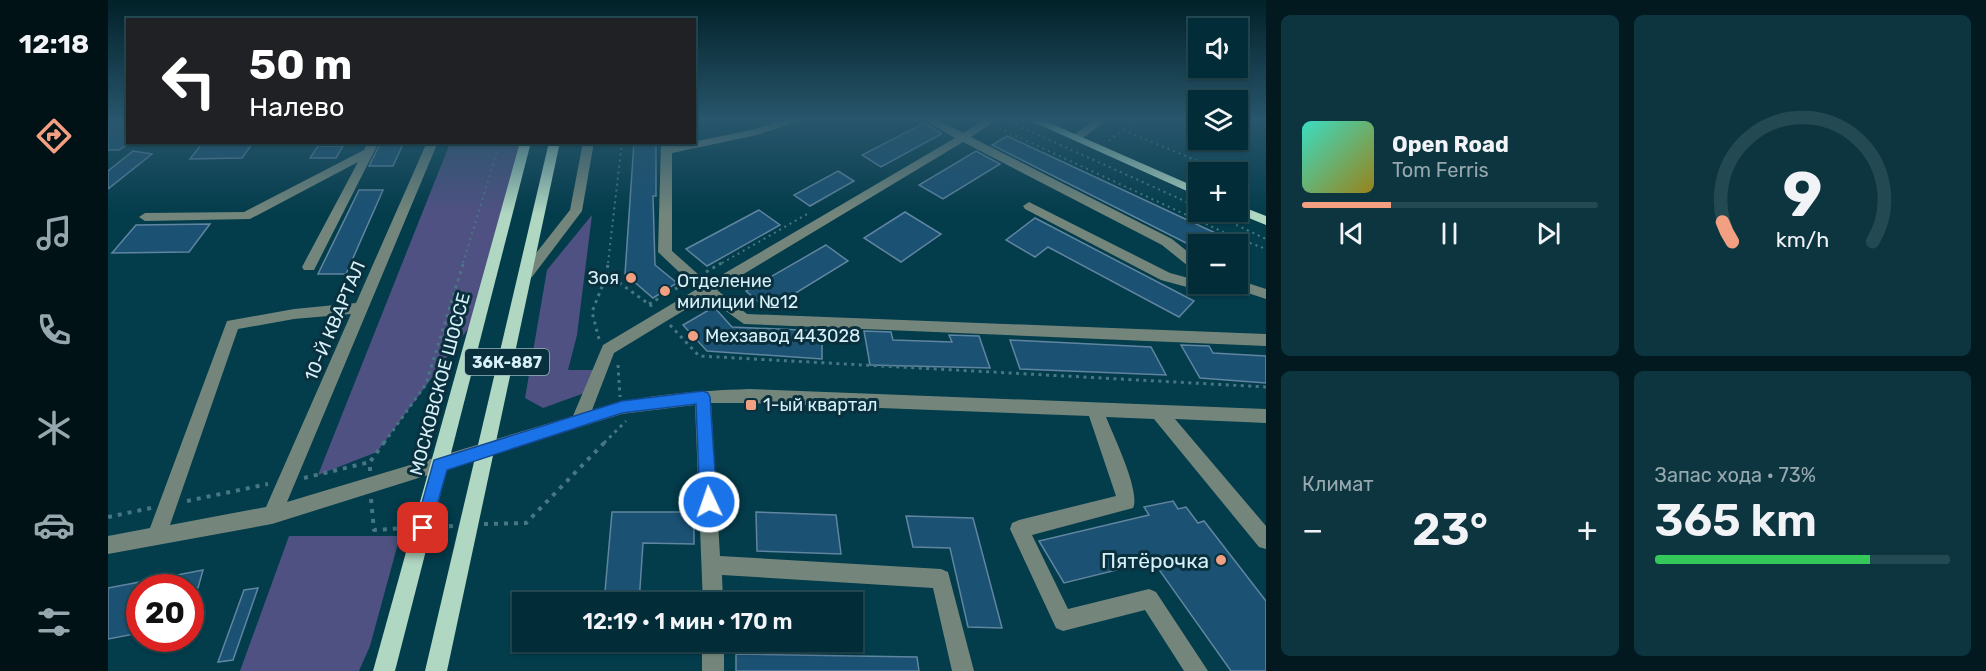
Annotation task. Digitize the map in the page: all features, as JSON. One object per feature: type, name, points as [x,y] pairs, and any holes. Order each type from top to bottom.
[{"type":"main road","name":"МОСКОВСКОЕ ШОССЕ","points":[[384,671],[524,151]]},
{"type":"main road","name":"36К-887","points":[[436,671],[553,151]]},
{"type":"main road","points":[[1105,151],[1188,188]]},
{"type":"main road","points":[[1248,213],[1266,221]]},
{"type":"street","points":[[145,217],[246,216],[363,151]]},
{"type":"street","points":[[309,267],[369,151]]},
{"type":"street","name":"10-Й КВАРТАЛ","points":[[272,515],[429,151]]},
{"type":"street","points":[[526,274],[576,211],[587,151]]},
{"type":"street","points":[[667,151],[665,252],[707,290],[744,319],[1266,340]]},
{"type":"street","points":[[579,419],[608,349],[940,151]]},
{"type":"street","points":[[992,151],[1167,242],[1188,259]]},
{"type":"street","points":[[1029,206],[1166,277],[1188,282]]},
{"type":"street","points":[[1248,288],[1266,294]]},
{"type":"street","points":[[156,537],[232,325],[294,314],[363,308]]},
{"type":"street","points":[[108,545],[272,515],[486,451],[579,419],[622,407],[703,397],[749,396],[1266,416]]},
{"type":"street","points":[[703,397],[713,592]]},
{"type":"street","points":[[1094,408],[1127,502],[1019,529],[1063,621],[1149,599],[1197,671]]},
{"type":"street","points":[[1157,410],[1266,540]]},
{"type":"street","points":[[712,565],[941,579],[963,671]]},
{"type":"street","points":[[713,652],[713,671]]},
{"type":"path","points":[[621,151],[607,274],[649,304],[699,356],[1266,387]]},
{"type":"path","points":[[1049,151],[1234,237],[1266,249]]},
{"type":"path","points":[[1074,151],[1188,202]]},
{"type":"path","points":[[1087,157],[1096,151]]},
{"type":"path","points":[[1174,151],[1200,162]]},
{"type":"path","points":[[1230,222],[1266,239]]},
{"type":"path","points":[[108,517],[262,485],[286,483],[370,462]]},
{"type":"shaded area","points":[[447,151],[524,151],[482,310],[377,452],[318,475]]},
{"type":"shaded area","points":[[592,215],[577,335],[568,370],[598,370],[590,391],[543,408],[525,398],[547,270]]},
{"type":"shaded area","points":[[289,536],[400,536],[370,646],[359,671],[240,671]]},
{"type":"building","points":[[133,151],[152,154],[108,189],[108,171]]},
{"type":"building","points":[[196,151],[247,151],[242,158],[190,159]]},
{"type":"building","points":[[314,151],[340,151],[336,158],[310,158]]},
{"type":"building","points":[[376,151],[400,151],[393,166],[369,166]]},
{"type":"building","points":[[633,151],[656,151],[656,196],[653,196],[655,265],[677,283],[653,298],[625,274]]},
{"type":"building","points":[[869,151],[910,151],[881,167],[862,155]]},
{"type":"building","points":[[975,151],[1000,164],[943,199],[919,185]]},
{"type":"building","points":[[1005,151],[1040,151],[1218,234],[1188,234],[1188,244]]},
{"type":"building","points":[[838,171],[854,181],[810,206],[794,195]]},
{"type":"building","points":[[359,190],[383,190],[346,274],[318,274]]},
{"type":"building","points":[[759,210],[780,225],[707,266],[686,249]]},
{"type":"building","points":[[905,212],[941,234],[901,262],[864,238]]},
{"type":"building","points":[[1035,218],[1194,301],[1179,317],[1048,247],[1035,257],[1006,240]]},
{"type":"building","points":[[210,224],[189,252],[112,253],[136,225]]},
{"type":"building","points":[[826,245],[848,261],[768,310],[746,291]]},
{"type":"building","points":[[714,307],[732,327],[822,331],[822,359],[707,351],[683,325]]},
{"type":"building","points":[[864,331],[891,332],[893,340],[952,342],[949,335],[979,336],[990,368],[870,365]]},
{"type":"building","points":[[1010,340],[1151,347],[1166,375],[1020,369]]},
{"type":"building","points":[[1181,345],[1209,346],[1213,353],[1266,356],[1266,383],[1200,378]]},
{"type":"building","points":[[1173,501],[1178,509],[1186,507],[1198,523],[1204,521],[1266,601],[1266,671],[1231,671],[1153,561],[1064,583],[1039,541],[1149,515],[1144,507]]},
{"type":"building","points":[[612,512],[694,512],[694,544],[643,543],[640,592],[605,592]]},
{"type":"building","points":[[756,512],[836,515],[841,554],[757,551]]},
{"type":"building","points":[[906,516],[973,518],[1002,628],[968,627],[950,548],[913,547]]},
{"type":"building","points":[[203,570],[202,574],[182,574]]},
{"type":"building","points":[[126,585],[126,636],[108,639],[108,588]]},
{"type":"building","points":[[258,588],[233,660],[218,662],[244,590]]},
{"type":"building","points":[[736,654],[917,657],[919,671],[736,671]]},
{"type":"place","name":"Зоя","points":[[631,278]]},
{"type":"place","name":"Отделение милиции №12","points":[[665,291]]},
{"type":"place","name":"Мехзавод 443028","points":[[693,336]]},
{"type":"place","name":"1-ый квартал","points":[[751,405]]},
{"type":"place","name":"Пятёрочка","points":[[1221,560]]},
{"type":"route","points":[[423,528],[440,465],[622,407],[703,397],[709,502]]}]
